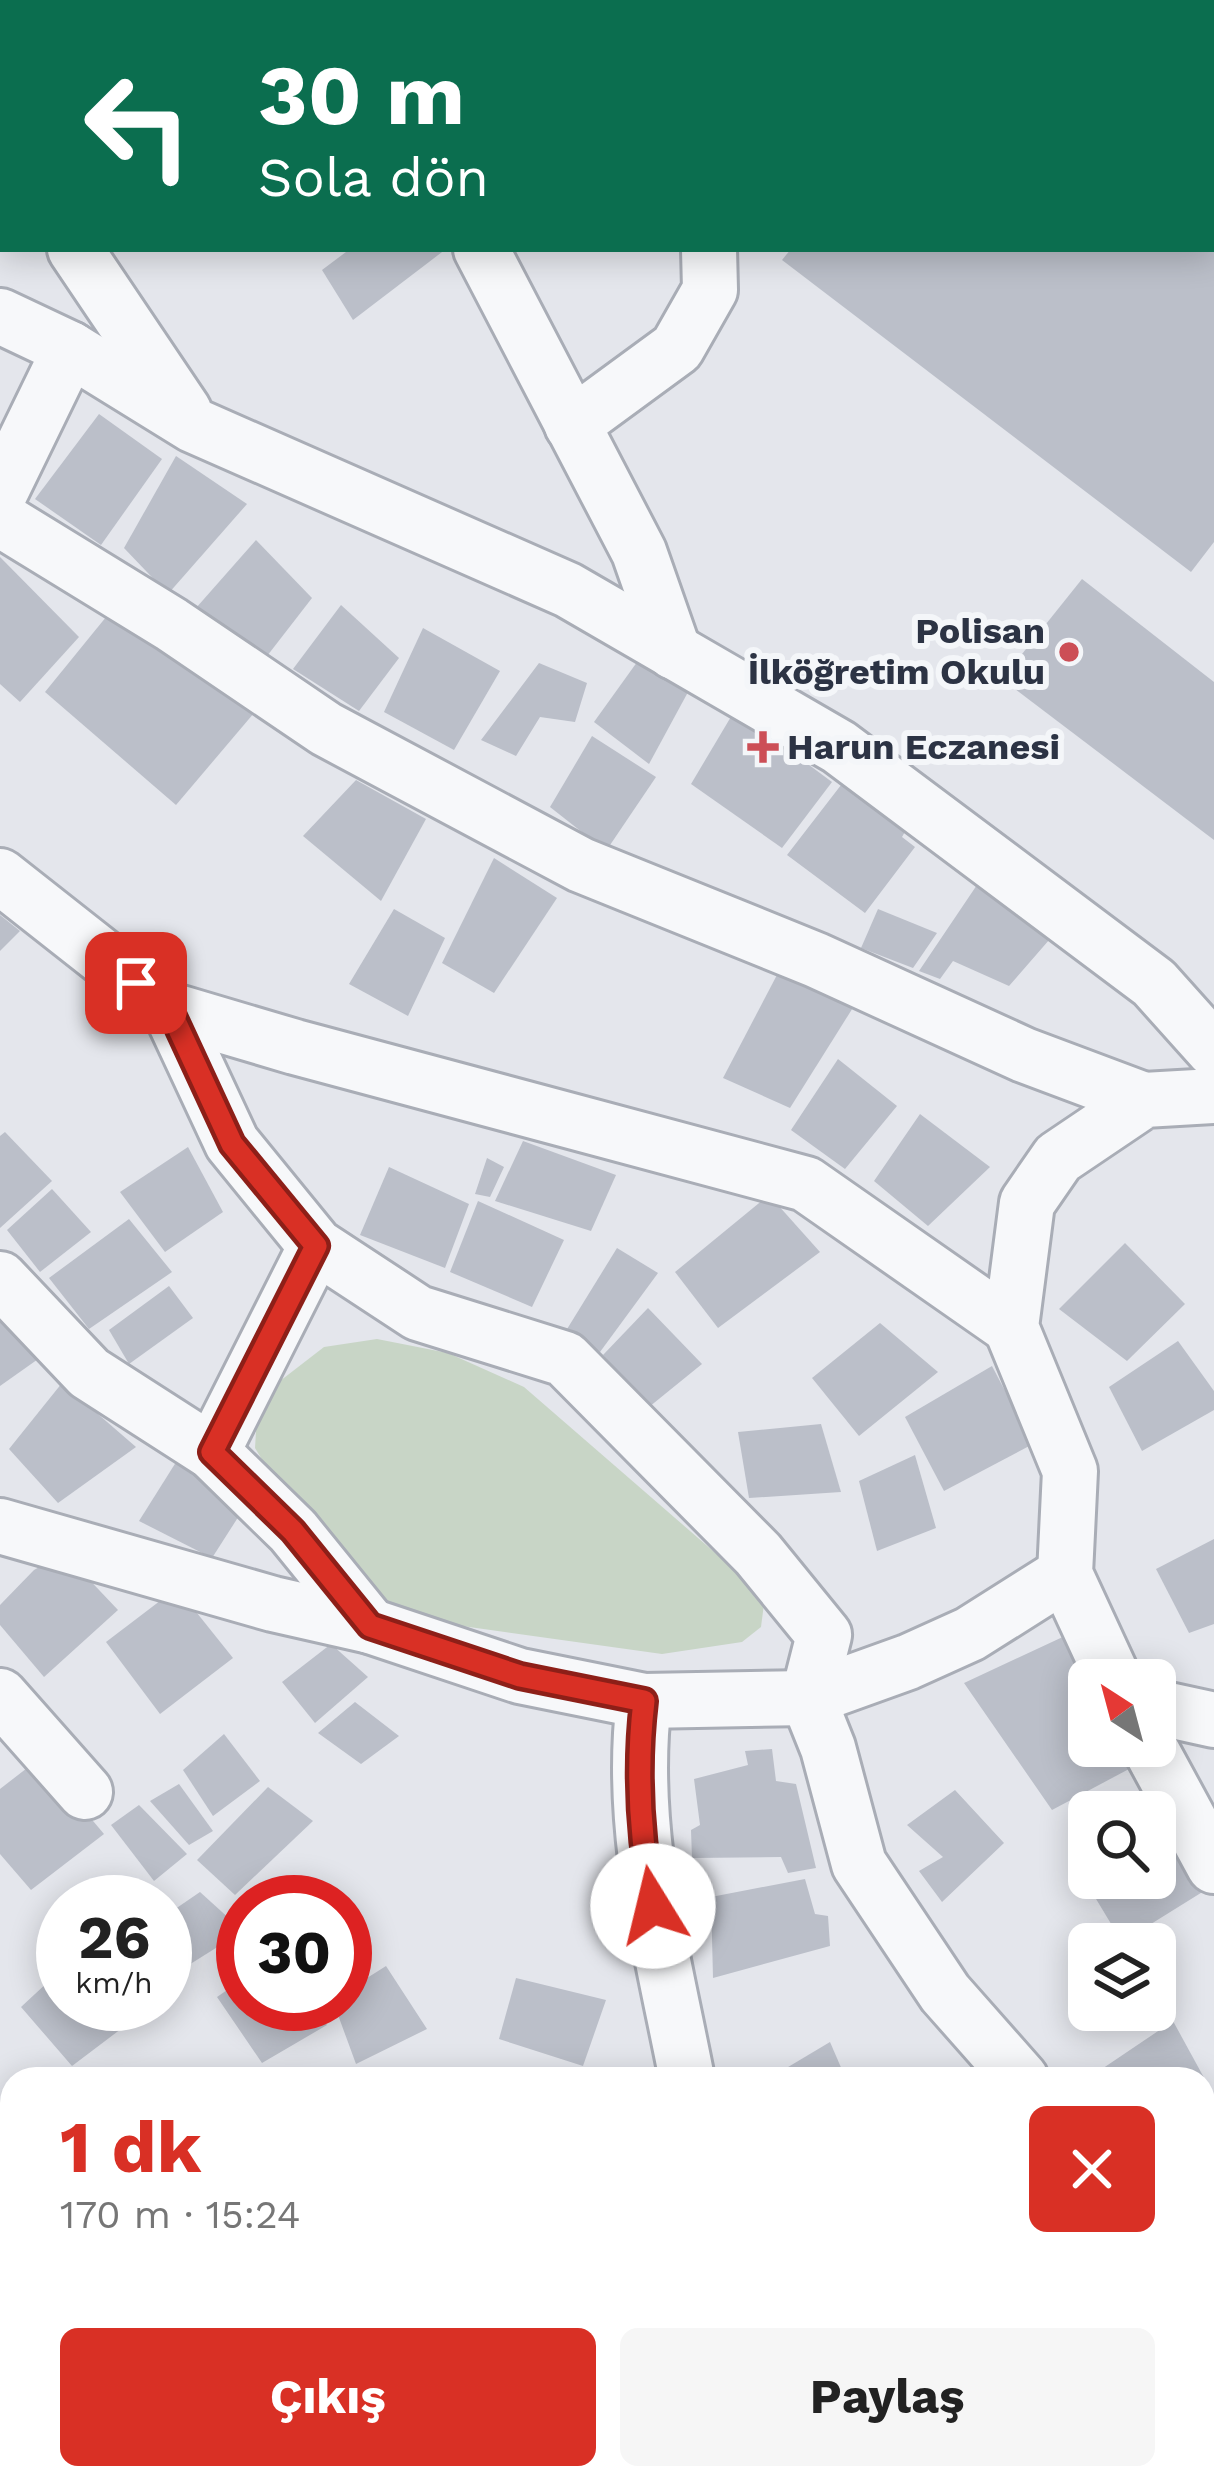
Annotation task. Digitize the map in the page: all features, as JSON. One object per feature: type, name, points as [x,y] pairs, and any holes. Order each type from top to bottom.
[{"type":"street","points":[[77,252],[193,425]]},
{"type":"street","points":[[483,252],[639,553],[674,652]]},
{"type":"street","points":[[572,424],[677,348],[710,290],[709,252]]},
{"type":"street","points":[[0,316],[70,349],[193,425],[568,590],[839,747],[1154,983],[1214,1050]]},
{"type":"street","points":[[0,494],[70,349]]},
{"type":"street","points":[[0,519],[171,623],[326,729],[581,866],[816,960],[1024,1055],[1144,1100],[1214,1096]]},
{"type":"street","points":[[0,876],[170,1010],[806,1184],[1011,1327]]},
{"type":"street","points":[[170,1010],[232,1144],[316,1246],[418,1313],[565,1359],[758,1554],[824,1635],[808,1698],[829,1748],[859,1864],[945,1993],[1010,2067]]},
{"type":"street","points":[[1104,1659],[1065,1574],[1070,1472],[1011,1327],[1027,1203],[1058,1158],[1144,1100]]},
{"type":"street","points":[[212,1452],[316,1246]]},
{"type":"street","points":[[0,1279],[89,1373],[212,1452],[293,1531],[370,1626]]},
{"type":"street","points":[[0,1526],[273,1604],[370,1626],[520,1676],[644,1701],[808,1698],[970,1634],[1065,1574]]},
{"type":"street","points":[[0,1696],[85,1792]]},
{"type":"street","points":[[644,1701],[639,1743],[645,1863],[685,2067]]},
{"type":"street","points":[[1176,1712],[1214,1720]]},
{"type":"street","points":[[1161,1767],[1214,1866]]},
{"type":"green space","points":[[377,1339],[448,1353],[524,1387],[765,1596],[761,1627],[742,1642],[662,1654],[441,1623],[369,1594],[287,1501],[255,1448],[258,1398],[324,1347]]},
{"type":"building","points":[[346,252],[442,252],[353,320],[322,270]]},
{"type":"building","points":[[789,252],[1214,252],[1214,542],[1191,572],[782,260]]},
{"type":"building","points":[[99,414],[162,459],[101,545],[35,499]]},
{"type":"building","points":[[176,456],[247,504],[168,594],[124,548]]},
{"type":"building","points":[[256,540],[312,598],[257,669],[196,608]]},
{"type":"building","points":[[0,557],[79,637],[20,702],[0,684]]},
{"type":"building","points":[[1082,579],[1214,682],[1214,840],[1002,679]]},
{"type":"building","points":[[341,605],[399,658],[359,711],[293,669]]},
{"type":"building","points":[[115,606],[254,713],[176,805],[45,692]]},
{"type":"building","points":[[423,628],[500,671],[454,750],[384,712]]},
{"type":"building","points":[[645,651],[694,681],[649,764],[594,722]]},
{"type":"building","points":[[539,663],[587,683],[575,722],[540,717],[516,756],[481,740]]},
{"type":"building","points":[[735,710],[832,782],[782,848],[691,784]]},
{"type":"building","points":[[592,736],[656,777],[606,851],[550,807]]},
{"type":"building","points":[[848,776],[911,821],[902,837],[915,847],[865,913],[787,855]]},
{"type":"building","points":[[356,780],[426,819],[381,901],[303,836]]},
{"type":"building","points":[[494,858],[557,898],[494,993],[442,963]]},
{"type":"building","points":[[983,876],[1056,932],[1009,986],[953,961],[940,979],[919,971]]},
{"type":"building","points":[[394,909],[445,938],[408,1016],[349,984]]},
{"type":"building","points":[[878,909],[937,933],[913,968],[861,948]]},
{"type":"building","points":[[0,915],[20,931],[0,951]]},
{"type":"building","points":[[778,973],[854,1006],[790,1108],[723,1078]]},
{"type":"building","points":[[838,1059],[897,1106],[845,1169],[791,1130]]},
{"type":"building","points":[[920,1114],[990,1167],[928,1226],[874,1181]]},
{"type":"building","points":[[5,1132],[52,1181],[0,1228],[0,1136]]},
{"type":"building","points":[[523,1141],[616,1175],[591,1231],[495,1201]]},
{"type":"building","points":[[188,1147],[223,1212],[165,1252],[120,1192]]},
{"type":"building","points":[[487,1158],[504,1167],[490,1197],[475,1194]]},
{"type":"building","points":[[389,1167],[469,1204],[445,1268],[360,1235]]},
{"type":"building","points":[[52,1189],[91,1232],[40,1272],[7,1230]]},
{"type":"building","points":[[769,1195],[820,1252],[718,1328],[675,1272]]},
{"type":"building","points":[[478,1201],[564,1240],[532,1307],[450,1272]]},
{"type":"building","points":[[129,1219],[172,1272],[89,1329],[49,1278]]},
{"type":"building","points":[[1125,1243],[1185,1304],[1127,1361],[1059,1309]]},
{"type":"building","points":[[617,1248],[658,1273],[600,1352],[564,1334]]},
{"type":"building","points":[[169,1286],[193,1318],[129,1364],[109,1330]]},
{"type":"building","points":[[648,1308],[702,1364],[649,1407],[603,1355]]},
{"type":"building","points":[[0,1314],[41,1357],[0,1386]]},
{"type":"building","points":[[880,1323],[938,1372],[859,1436],[812,1378]]},
{"type":"building","points":[[1178,1341],[1214,1391],[1214,1410],[1142,1451],[1109,1387]]},
{"type":"building","points":[[992,1366],[1033,1444],[944,1491],[905,1417]]},
{"type":"building","points":[[62,1383],[136,1447],[58,1503],[9,1449]]},
{"type":"building","points":[[821,1424],[841,1492],[749,1498],[738,1432]]},
{"type":"building","points":[[915,1455],[936,1528],[877,1551],[859,1481]]},
{"type":"building","points":[[178,1459],[244,1508],[212,1558],[139,1521]]},
{"type":"building","points":[[1214,1539],[1214,1624],[1189,1633],[1156,1569]]},
{"type":"building","points":[[64,1553],[118,1610],[44,1677],[0,1625],[0,1605],[34,1570]]},
{"type":"building","points":[[177,1588],[233,1658],[160,1714],[106,1642]]},
{"type":"building","points":[[1082,1628],[1086,1659],[1068,1659],[1068,1767],[1133,1767],[1088,1791],[1068,1791],[1068,1801],[1052,1810],[964,1683]]},
{"type":"building","points":[[331,1644],[368,1677],[315,1723],[282,1682]]},
{"type":"building","points":[[355,1702],[399,1736],[361,1764],[318,1733]]},
{"type":"building","points":[[224,1734],[260,1781],[213,1816],[183,1770]]},
{"type":"building","points":[[772,1749],[776,1781],[796,1784],[816,1868],[788,1873],[781,1857],[692,1858],[691,1830],[700,1825],[694,1779],[748,1765],[745,1751]]},
{"type":"building","points":[[40,1758],[104,1834],[51,1875],[36,1875],[31,1890],[0,1854],[0,1789]]},
{"type":"building","points":[[179,1784],[213,1831],[189,1845],[150,1801]]},
{"type":"building","points":[[268,1787],[313,1821],[256,1875],[216,1878],[197,1860]]},
{"type":"building","points":[[955,1790],[1004,1843],[942,1902],[919,1871],[943,1857],[907,1825]]},
{"type":"building","points":[[139,1805],[187,1854],[161,1875],[149,1875],[111,1825]]},
{"type":"building","points":[[1176,1845],[1204,1891],[1153,1923],[1111,1923],[1096,1899],[1176,1899]]},
{"type":"building","points":[[805,1879],[815,1914],[828,1916],[830,1946],[713,1978],[711,1897]]},
{"type":"building","points":[[200,1892],[216,1907],[216,1948],[192,1963],[192,1897]]},
{"type":"building","points":[[386,1966],[427,2029],[356,2064],[344,2031],[372,2031],[372,1975]]},
{"type":"building","points":[[516,1978],[606,2000],[583,2066],[499,2039]]},
{"type":"building","points":[[36,1993],[36,2024],[21,2007]]},
{"type":"building","points":[[1176,2026],[1198,2067],[1105,2067],[1158,2031],[1176,2031]]},
{"type":"building","points":[[42,2031],[118,2031],[72,2066]]},
{"type":"building","points":[[240,2031],[317,2031],[262,2063]]},
{"type":"building","points":[[830,2042],[841,2067],[788,2067]]},
{"type":"place","name":"Polisan İlköğretim Okulu","points":[[1069,652]]},
{"type":"place","name":"Harun Eczanesi","points":[[763,747]]},
{"type":"route","points":[[136,983],[170,1010],[232,1144],[316,1246],[212,1452],[293,1531],[370,1626],[520,1676],[644,1701],[639,1743],[645,1863],[653,1906]]}]
